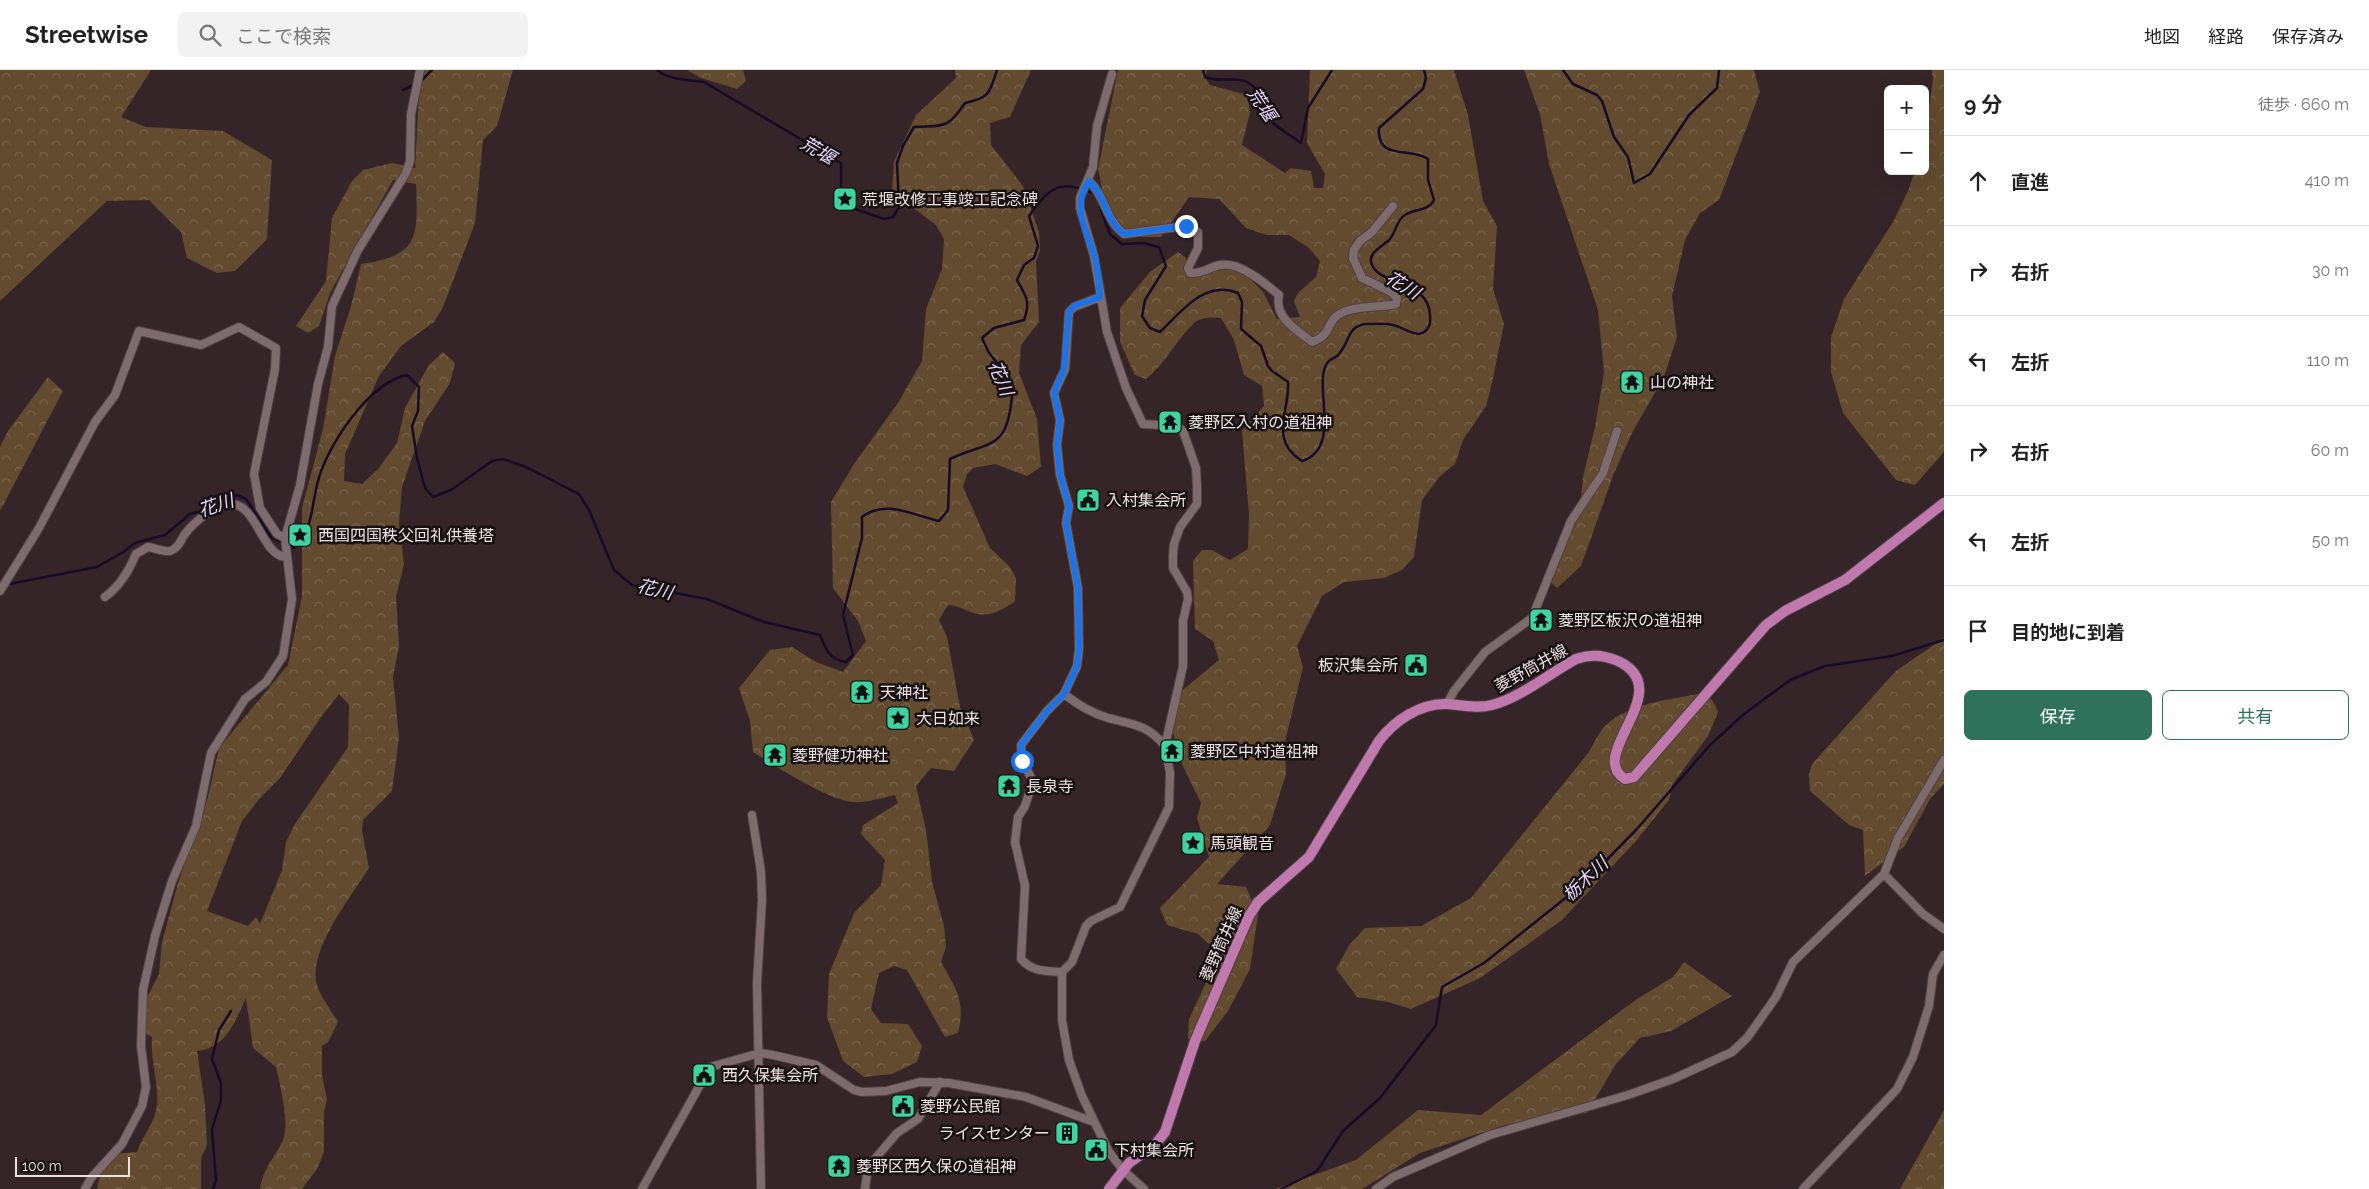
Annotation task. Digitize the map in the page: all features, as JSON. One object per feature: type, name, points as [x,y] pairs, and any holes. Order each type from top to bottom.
[{"type":"main road","name":"菱野筒井線","points":[[1109,1189],[1129,1163],[1155,1145],[1165,1132],[1195,1041],[1248,916],[1258,902],[1309,857],[1379,742],[1390,728],[1419,709],[1447,704],[1492,706],[1507,700],[1576,659],[1588,656],[1604,656],[1617,661],[1635,672],[1639,682],[1639,696],[1635,709],[1614,758],[1616,768],[1621,776],[1625,778],[1634,777],[1754,636],[1776,616],[1845,580],[1944,503]]},
{"type":"street","points":[[85,1189],[91,1178],[122,1144],[142,1106],[146,1087],[141,1046],[143,990],[155,936],[172,880],[196,826],[211,753],[245,699],[266,682],[284,656],[292,599],[285,538],[300,485],[318,384],[328,347],[332,306],[358,250],[406,173],[410,161],[411,114],[420,70]]},
{"type":"street","points":[[1112,74],[1097,126],[1093,167],[1089,181],[1080,198],[1080,208],[1094,256],[1107,332],[1137,415],[1143,424],[1177,426],[1183,431],[1196,468],[1197,504],[1180,527],[1174,549],[1174,568],[1187,592],[1188,599],[1182,621],[1183,666],[1166,746],[1169,760],[1171,793],[1169,807],[1120,906],[1086,926],[1072,962],[1062,972],[1062,1020],[1069,1060],[1094,1122],[1109,1152],[1123,1170],[1144,1189]]},
{"type":"street","points":[[1089,181],[1102,196],[1111,223],[1124,234],[1186,226],[1198,232],[1198,248],[1188,268],[1190,273],[1199,274],[1220,265],[1228,265],[1259,277],[1279,295],[1277,302],[1279,313],[1312,342],[1324,338],[1336,317],[1344,312],[1396,304],[1398,298],[1391,292],[1362,278],[1353,258],[1354,250],[1360,241],[1372,232],[1393,206]]},
{"type":"street","points":[[1062,972],[1028,968],[1021,959],[1025,886],[1015,842],[1018,817],[1026,806],[1033,781],[1029,770],[1022,761],[1021,745],[1047,711],[1064,694],[1077,666],[1079,649],[1078,588],[1066,523],[1069,506],[1060,475],[1057,445],[1060,420],[1054,393],[1064,369],[1069,312],[1074,306],[1100,297]]},
{"type":"street","points":[[0,590],[39,528],[95,422],[115,395],[139,331],[201,345],[239,328],[276,348],[275,369],[254,474],[260,508],[277,534],[285,538]]},
{"type":"street","points":[[1447,704],[1454,691],[1485,652],[1532,618],[1571,521],[1603,473],[1617,431]]},
{"type":"street","points":[[105,597],[114,590],[130,568],[136,554],[148,547],[168,551],[178,547],[185,534],[201,517],[228,504],[240,507],[249,515],[274,552],[281,557],[287,557]]},
{"type":"street","points":[[1064,694],[1088,710],[1109,718],[1126,720],[1154,732],[1166,746]]},
{"type":"street","points":[[1376,1189],[1393,1177],[1490,1135],[1628,1095],[1673,1079],[1732,1052],[1747,1038],[1776,997],[1793,962],[1884,874],[1898,838],[1944,760]]},
{"type":"street","points":[[752,815],[761,872],[757,983],[760,1053],[761,1189]]},
{"type":"street","points":[[1884,874],[1923,914],[1944,929]]},
{"type":"street","points":[[1802,1189],[1897,1089],[1913,1058],[1929,1006],[1933,974],[1944,955]]},
{"type":"street","points":[[642,1189],[710,1067],[760,1053],[816,1065],[854,1090],[862,1092],[886,1091],[920,1082],[940,1082],[1026,1097],[1094,1122]]},
{"type":"street","points":[[865,1189],[868,1168],[896,1133],[918,1119],[940,1082]]},
{"type":"green space","points":[[0,70],[151,70],[121,117],[146,127],[223,131],[272,160],[267,239],[235,271],[217,273],[187,258],[181,232],[149,200],[107,201],[0,301]]},
{"type":"green space","points":[[423,70],[513,70],[497,126],[483,140],[475,223],[443,307],[434,322],[401,346],[379,376],[345,454],[344,481],[362,484],[378,469],[397,443],[405,408],[429,365],[443,352],[455,363],[450,383],[425,421],[402,487],[399,523],[404,564],[396,597],[399,646],[393,677],[399,738],[392,791],[363,820],[362,830],[369,868],[332,925],[318,956],[317,985],[338,1022],[328,1042],[322,1046],[322,1076],[327,1099],[324,1112],[324,1152],[317,1169],[302,1189],[260,1189],[266,1170],[283,1140],[285,1115],[276,1067],[253,1048],[246,998],[233,1025],[222,1039],[207,1049],[197,1051],[205,1105],[207,1145],[201,1158],[201,1189],[97,1189],[103,1160],[113,1154],[137,1152],[156,1112],[157,1089],[152,1054],[152,1037],[142,1031],[141,1009],[159,974],[162,942],[178,883],[208,797],[219,748],[288,665],[302,596],[302,508],[323,429],[335,356],[351,306],[361,264],[395,255],[405,249],[411,240],[417,217],[416,184],[393,180],[330,293],[319,326],[308,333],[296,326],[326,281],[332,218],[352,181],[363,170],[392,163],[415,168],[419,94]],"holes":[[[339,694],[349,705],[348,747],[295,824],[286,842],[282,870],[260,924],[256,917],[248,926],[207,911],[242,821],[260,798],[280,778],[321,717]]]},
{"type":"green space","points":[[687,70],[743,70],[746,81],[737,89],[701,78]]},
{"type":"green space","points":[[955,70],[1031,70],[1010,117],[990,123],[991,145],[1023,186],[1039,232],[1040,250],[1036,262],[1039,322],[1021,345],[1019,373],[1037,419],[1041,467],[1027,476],[995,464],[973,468],[967,474],[963,487],[990,548],[1010,567],[1016,578],[1015,601],[998,611],[983,615],[948,605],[939,620],[947,637],[960,707],[974,740],[954,771],[931,768],[916,786],[926,830],[932,882],[944,926],[946,947],[941,962],[955,988],[960,1004],[961,1012],[958,1033],[945,1037],[907,970],[894,966],[879,973],[871,1009],[881,1023],[908,1024],[922,1046],[917,1062],[892,1074],[864,1077],[843,1061],[827,1017],[829,974],[854,913],[881,885],[885,860],[861,834],[863,825],[898,803],[895,795],[863,802],[853,802],[830,796],[802,782],[753,752],[750,721],[739,688],[770,650],[792,647],[816,662],[843,672],[866,641],[858,621],[833,588],[831,502],[854,464],[898,403],[922,361],[926,309],[942,269],[944,239],[936,225],[892,192],[894,162],[916,115],[956,78]]},
{"type":"green space","points":[[1118,70],[1207,70],[1205,77],[1210,85],[1247,95],[1250,112],[1242,145],[1285,173],[1291,168],[1311,171],[1314,188],[1323,188],[1325,174],[1307,143],[1310,70],[1454,70],[1468,115],[1483,201],[1497,226],[1493,289],[1504,324],[1486,406],[1463,440],[1455,464],[1440,476],[1422,500],[1414,557],[1402,570],[1384,578],[1344,582],[1322,596],[1297,646],[1303,667],[1285,742],[1286,774],[1270,825],[1217,884],[1246,887],[1258,914],[1250,969],[1228,1011],[1205,1041],[1188,1039],[1189,1019],[1205,985],[1212,947],[1198,934],[1167,925],[1160,908],[1209,857],[1197,818],[1201,803],[1180,760],[1170,720],[1180,692],[1219,660],[1213,641],[1195,629],[1193,561],[1202,550],[1212,550],[1230,560],[1248,549],[1249,514],[1242,431],[1264,406],[1262,386],[1244,375],[1234,340],[1221,318],[1197,321],[1153,373],[1146,379],[1135,375],[1120,342],[1120,308],[1150,272],[1178,252],[1185,257],[1193,273],[1240,268],[1263,292],[1277,319],[1300,317],[1294,301],[1298,293],[1316,277],[1320,261],[1309,248],[1289,235],[1267,235],[1246,228],[1219,199],[1189,197],[1161,237],[1142,237],[1125,229],[1107,213],[1098,169]]},
{"type":"green space","points":[[1524,70],[1754,70],[1760,92],[1719,200],[1700,213],[1685,240],[1672,296],[1677,337],[1664,377],[1633,431],[1614,473],[1581,566],[1557,588],[1550,581],[1580,508],[1583,477],[1595,427],[1604,372],[1598,310],[1549,164],[1540,114]]},
{"type":"green space","points":[[1932,70],[1944,70],[1944,452],[1915,485],[1896,480],[1843,413],[1831,372],[1831,337],[1844,299],[1893,222],[1914,175],[1929,175],[1929,106],[1933,80]]},
{"type":"green space","points":[[48,377],[63,391],[0,511],[0,447],[8,431]]},
{"type":"green space","points":[[1944,638],[1944,784],[1930,799],[1904,847],[1865,876],[1863,830],[1849,825],[1810,791],[1809,775],[1812,764],[1896,671]]},
{"type":"green space","points":[[1698,694],[1711,699],[1718,712],[1708,736],[1672,785],[1669,800],[1635,842],[1562,920],[1480,978],[1411,1009],[1388,1002],[1357,997],[1336,969],[1350,944],[1365,928],[1421,926],[1471,898],[1589,752],[1606,725],[1637,707]]},
{"type":"green space","points":[[1684,962],[1732,996],[1671,1031],[1640,1038],[1616,1064],[1587,1113],[1505,1125],[1420,1153],[1362,1189],[1275,1189],[1356,1160],[1418,1110],[1481,1115],[1637,999],[1673,977]]},
{"type":"green space","points":[[1944,1110],[1944,1189],[1900,1189]]},
{"type":"waterway","name":"荒堰","points":[[421,81],[432,70]]},
{"type":"waterway","name":"荒堰","points":[[657,70],[673,78],[704,82],[841,163],[841,204],[884,219],[893,217],[899,207],[897,163],[903,146],[914,127],[939,126],[949,122],[965,103],[979,99],[987,93],[997,70]]},
{"type":"waterway","name":"荒堰","points":[[1203,70],[1205,77],[1210,79],[1243,80],[1247,82],[1256,89],[1263,110],[1269,119],[1277,127],[1301,143],[1308,108],[1332,70]]},
{"type":"waterway","name":"花川","points":[[1100,207],[1110,234],[1122,244],[1144,243],[1159,247],[1166,266],[1145,300],[1142,316],[1150,328],[1160,332],[1185,307],[1204,294],[1215,290],[1238,293],[1242,302],[1241,329],[1261,346],[1268,366],[1272,371],[1288,382],[1283,434],[1286,444],[1292,453],[1302,461],[1314,454],[1321,443],[1324,429],[1324,371],[1329,361],[1341,351],[1351,332],[1360,325],[1387,324],[1417,334],[1426,331],[1430,325],[1427,303],[1421,295],[1382,275],[1375,270],[1371,262],[1372,255],[1391,237],[1402,217],[1425,208],[1434,200],[1428,180],[1428,159],[1389,149],[1383,145],[1379,128],[1423,89],[1426,78],[1424,70]]},
{"type":"waterway","name":"花川","points":[[1563,70],[1573,84],[1597,95],[1602,101],[1614,137],[1628,157],[1634,183],[1650,174],[1689,115],[1717,88],[1719,70]]},
{"type":"waterway","name":"荒堰","points":[[403,90],[416,84]]},
{"type":"waterway","name":"花川","points":[[9,584],[97,567],[135,543],[165,535],[190,514],[205,510],[237,495],[246,499],[271,537],[294,548],[308,525],[322,470],[339,436],[364,403],[378,390],[393,380],[407,375],[419,387],[418,411],[412,426],[417,458],[425,488],[433,497],[451,490],[492,461],[503,459],[526,467],[579,494],[589,510],[614,570],[632,585],[707,599],[764,622],[820,635],[829,653],[836,659],[846,662],[853,655],[843,615],[862,538],[862,517],[880,509],[890,509],[909,512],[939,521],[948,510],[950,459],[994,441],[1001,435],[1010,414],[1012,396],[1000,377],[998,364],[989,353],[982,338],[994,328],[1024,320],[1027,303],[1017,280],[1024,265],[1034,258],[1038,246],[1029,216],[1043,198],[1057,188],[1064,186],[1073,187],[1095,194]]},
{"type":"waterway","name":"栃木川","points":[[1281,1189],[1317,1171],[1343,1131],[1380,1098],[1436,1025],[1442,987],[1484,963],[1583,884],[1636,830],[1710,745],[1744,714],[1790,680],[1825,666],[1892,656],[1944,640]]},
{"type":"waterway","points":[[213,1189],[216,1180],[212,1129],[221,1100],[221,1083],[212,1059],[219,1030],[231,1011]]},
{"type":"place","name":"荒堰改修工事竣工記念碑","points":[[845,199]]},
{"type":"place","name":"山の神社","points":[[1632,382]]},
{"type":"place","name":"菱野区入村の道祖神","points":[[1170,422]]},
{"type":"place","name":"入村集会所","points":[[1088,500]]},
{"type":"place","name":"西国四国秩父回礼供養塔","points":[[300,535]]},
{"type":"place","name":"菱野区板沢の道祖神","points":[[1541,620]]},
{"type":"place","name":"板沢集会所","points":[[1416,665]]},
{"type":"place","name":"天神社","points":[[862,692]]},
{"type":"place","name":"大日如来","points":[[898,718]]},
{"type":"place","name":"菱野区中村道祖神","points":[[1172,751]]},
{"type":"place","name":"菱野健功神社","points":[[775,755]]},
{"type":"place","name":"長泉寺","points":[[1009,786]]},
{"type":"place","name":"馬頭観音","points":[[1193,843]]},
{"type":"place","name":"西久保集会所","points":[[704,1075]]},
{"type":"place","name":"菱野公民館","points":[[903,1106]]},
{"type":"place","name":"ライスセンター","points":[[1067,1133]]},
{"type":"place","name":"下村集会所","points":[[1096,1150]]},
{"type":"place","name":"菱野区西久保の道祖神","points":[[839,1166]]},
{"type":"route","points":[[1022,761],[1021,745],[1047,711],[1064,694],[1077,666],[1079,649],[1077,629],[1078,588],[1076,568],[1071,556],[1066,523],[1069,506],[1060,475],[1057,445],[1060,420],[1054,393],[1064,369],[1069,312],[1074,306],[1100,297],[1099,277],[1094,256],[1081,219],[1080,198],[1089,181],[1102,196],[1111,223],[1124,234],[1186,226]]}]
